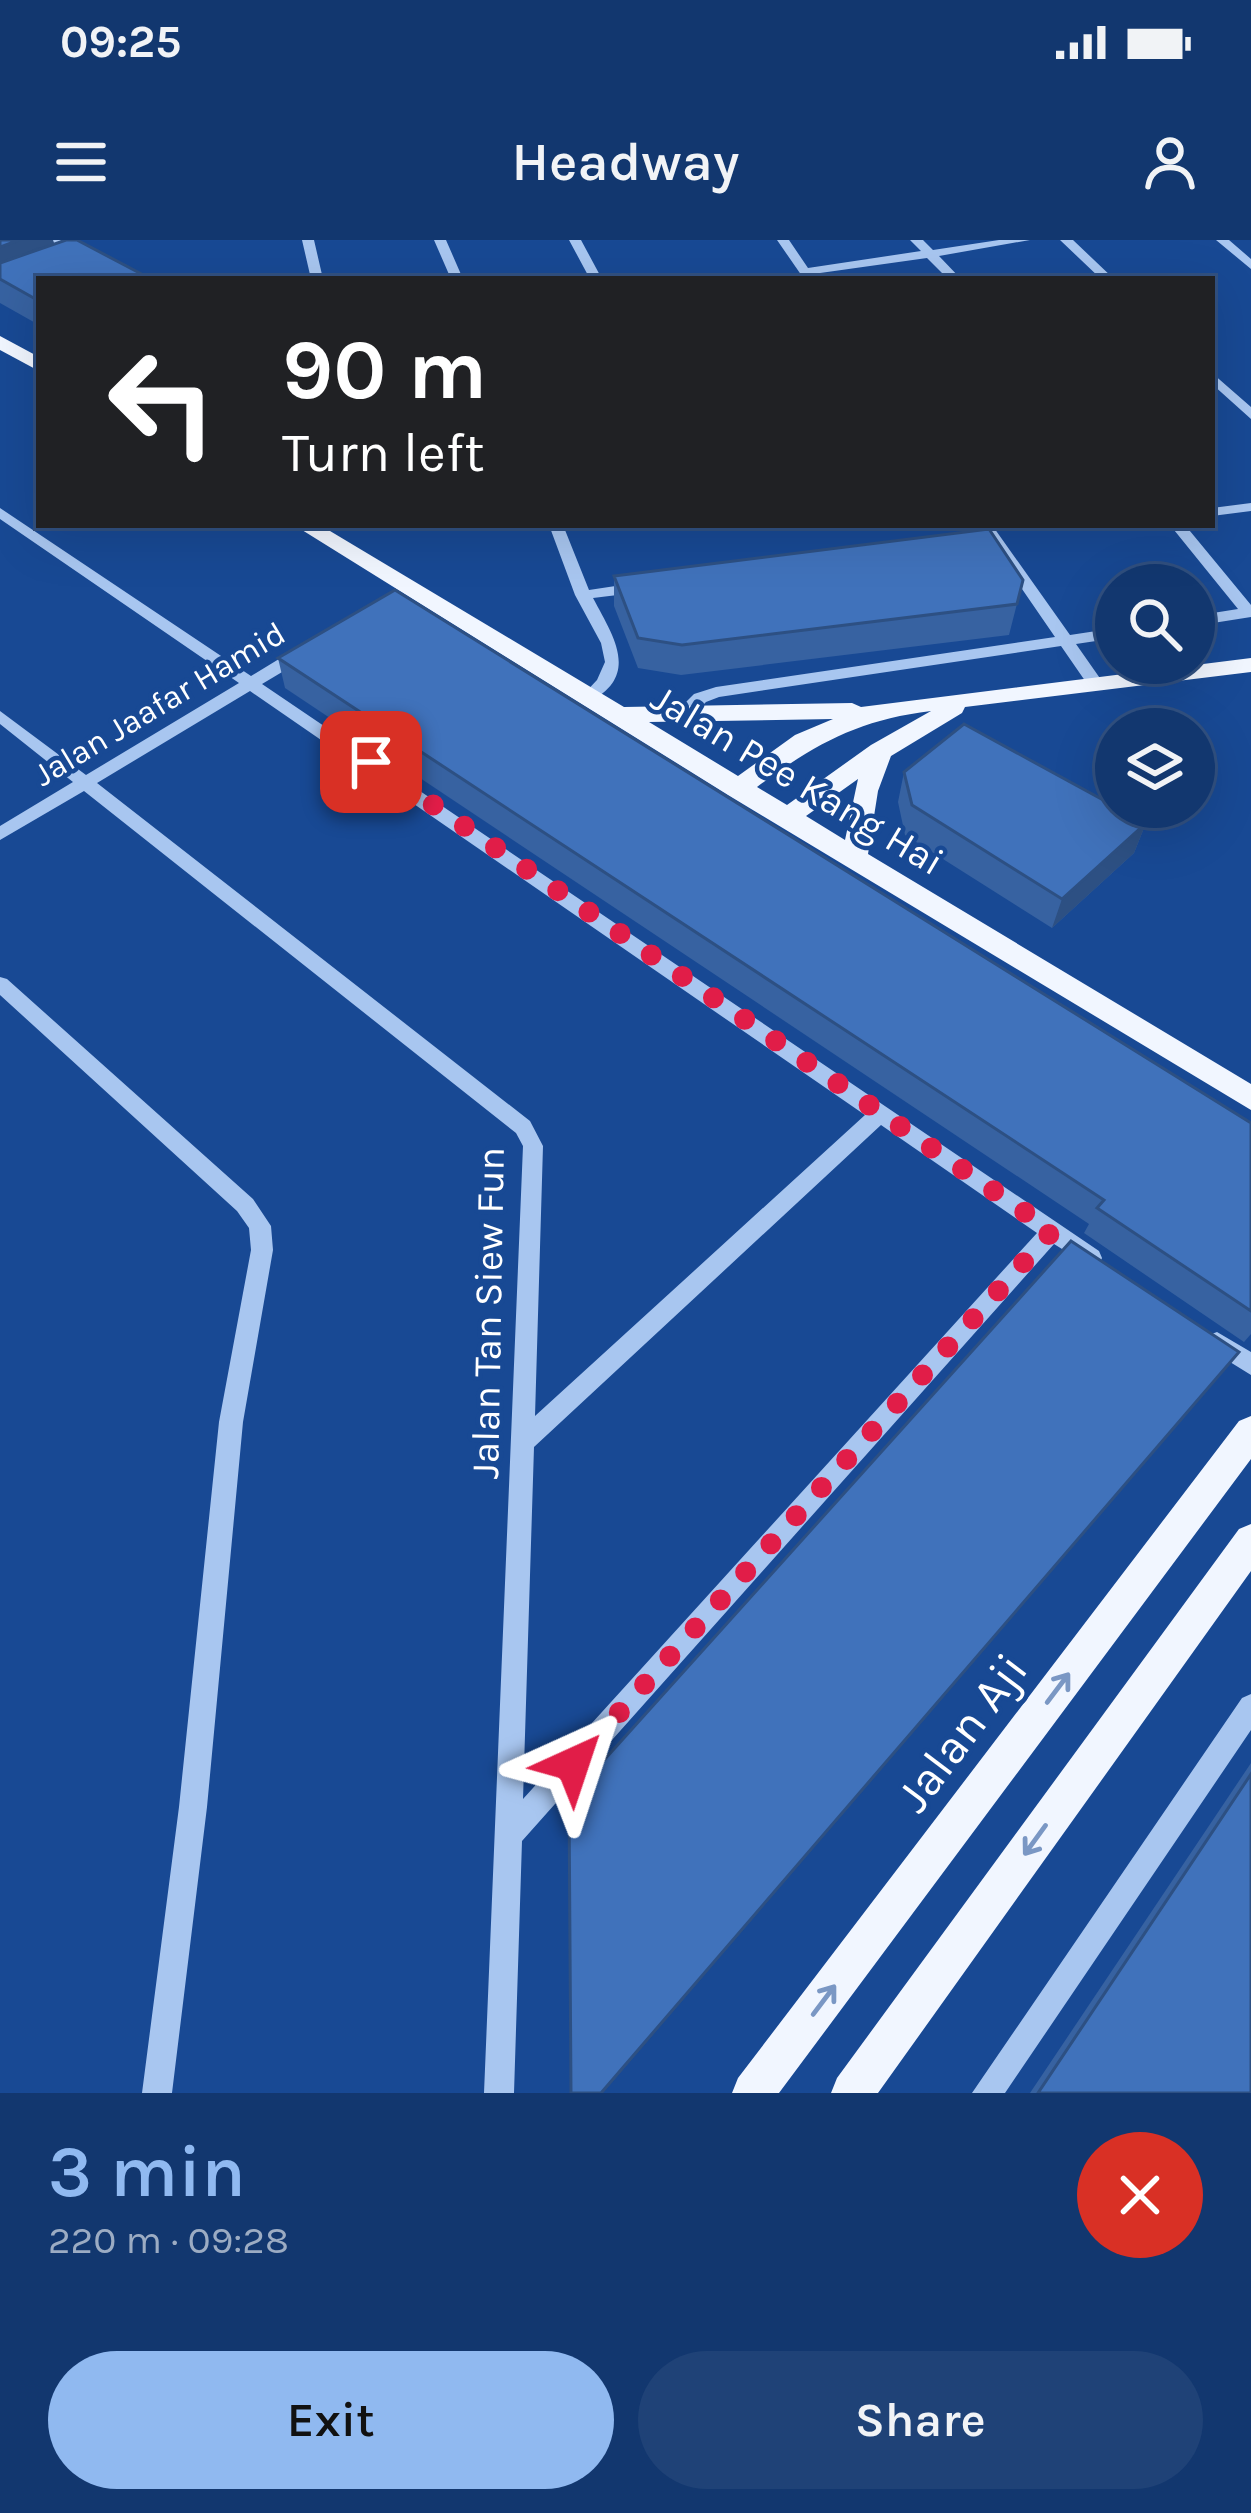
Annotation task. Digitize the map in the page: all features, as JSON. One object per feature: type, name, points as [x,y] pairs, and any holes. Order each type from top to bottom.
[{"type":"main road","points":[[0,342],[36,363]]},
{"type":"main road","name":"Jalan Pee Kang Hai","points":[[309,528],[401,594],[589,697],[1251,1098]]},
{"type":"main road","points":[[1215,669],[1251,665]]},
{"type":"main road","points":[[619,715],[876,710],[1096,684]]},
{"type":"main road","points":[[786,818],[880,751],[975,698]]},
{"type":"main road","points":[[737,788],[803,741],[876,710]]},
{"type":"main road","points":[[854,859],[866,791],[880,751]]},
{"type":"main road","name":"Jalan Aji","points":[[753,2093],[1251,1432]]},
{"type":"main road","points":[[852,2093],[1251,1541]]},
{"type":"street","points":[[51,240],[116,276]]},
{"type":"street","points":[[308,240],[316,276]]},
{"type":"street","points":[[440,240],[456,276]]},
{"type":"street","points":[[575,240],[594,276]]},
{"type":"street","points":[[783,240],[808,275],[1024,240]]},
{"type":"street","points":[[916,240],[952,276]]},
{"type":"street","points":[[1066,240],[1105,276]]},
{"type":"street","points":[[1222,240],[1251,265]]},
{"type":"street","points":[[62,265],[82,256]]},
{"type":"street","points":[[1215,379],[1245,402],[1251,415]]},
{"type":"street","points":[[1215,401],[1245,402]]},
{"type":"street","points":[[1215,512],[1251,507]]},
{"type":"street","points":[[0,512],[1106,1268]]},
{"type":"street","points":[[557,528],[583,595],[609,643],[613,662],[604,682],[589,697]]},
{"type":"street","points":[[987,528],[1095,683]]},
{"type":"street","points":[[1180,528],[1250,612]]},
{"type":"street","points":[[974,546],[997,543]]},
{"type":"street","points":[[583,595],[652,586]]},
{"type":"street","points":[[1215,618],[1250,612]]},
{"type":"street","points":[[681,717],[700,698],[716,692],[1095,636]]},
{"type":"street","name":"Jalan Jaafar Hamid","points":[[0,834],[312,646]]},
{"type":"street","name":"Jalan Tan Siew Fun","points":[[0,716],[524,1127],[532,1146],[499,2093]]},
{"type":"street","points":[[0,985],[245,1205],[260,1226],[262,1250],[231,1422],[193,1807],[158,2093]]},
{"type":"street","points":[[523,1442],[882,1112]]},
{"type":"street","points":[[509,1835],[1052,1231]]},
{"type":"street","points":[[1197,1329],[1251,1365]]},
{"type":"street","points":[[987,2093],[1251,1707]]},
{"type":"building","points":[[77,240],[145,276],[36,276],[36,299],[0,279],[0,263]]},
{"type":"building","points":[[989,529],[1023,580],[1017,604],[682,645],[638,638],[614,576]]},
{"type":"building","points":[[395,590],[1251,1123],[1251,1311],[1097,1208],[1104,1200],[278,658]]},
{"type":"building","points":[[964,724],[1095,795],[1095,828],[1140,828],[1062,899],[912,805],[904,772]]},
{"type":"building","points":[[1071,1241],[1239,1352],[601,2093],[571,2093],[569,1799]]},
{"type":"building","points":[[1251,1774],[1251,2093],[1038,2093]]},
{"type":"route","points":[[371,762],[1052,1231],[573,1764]]}]
